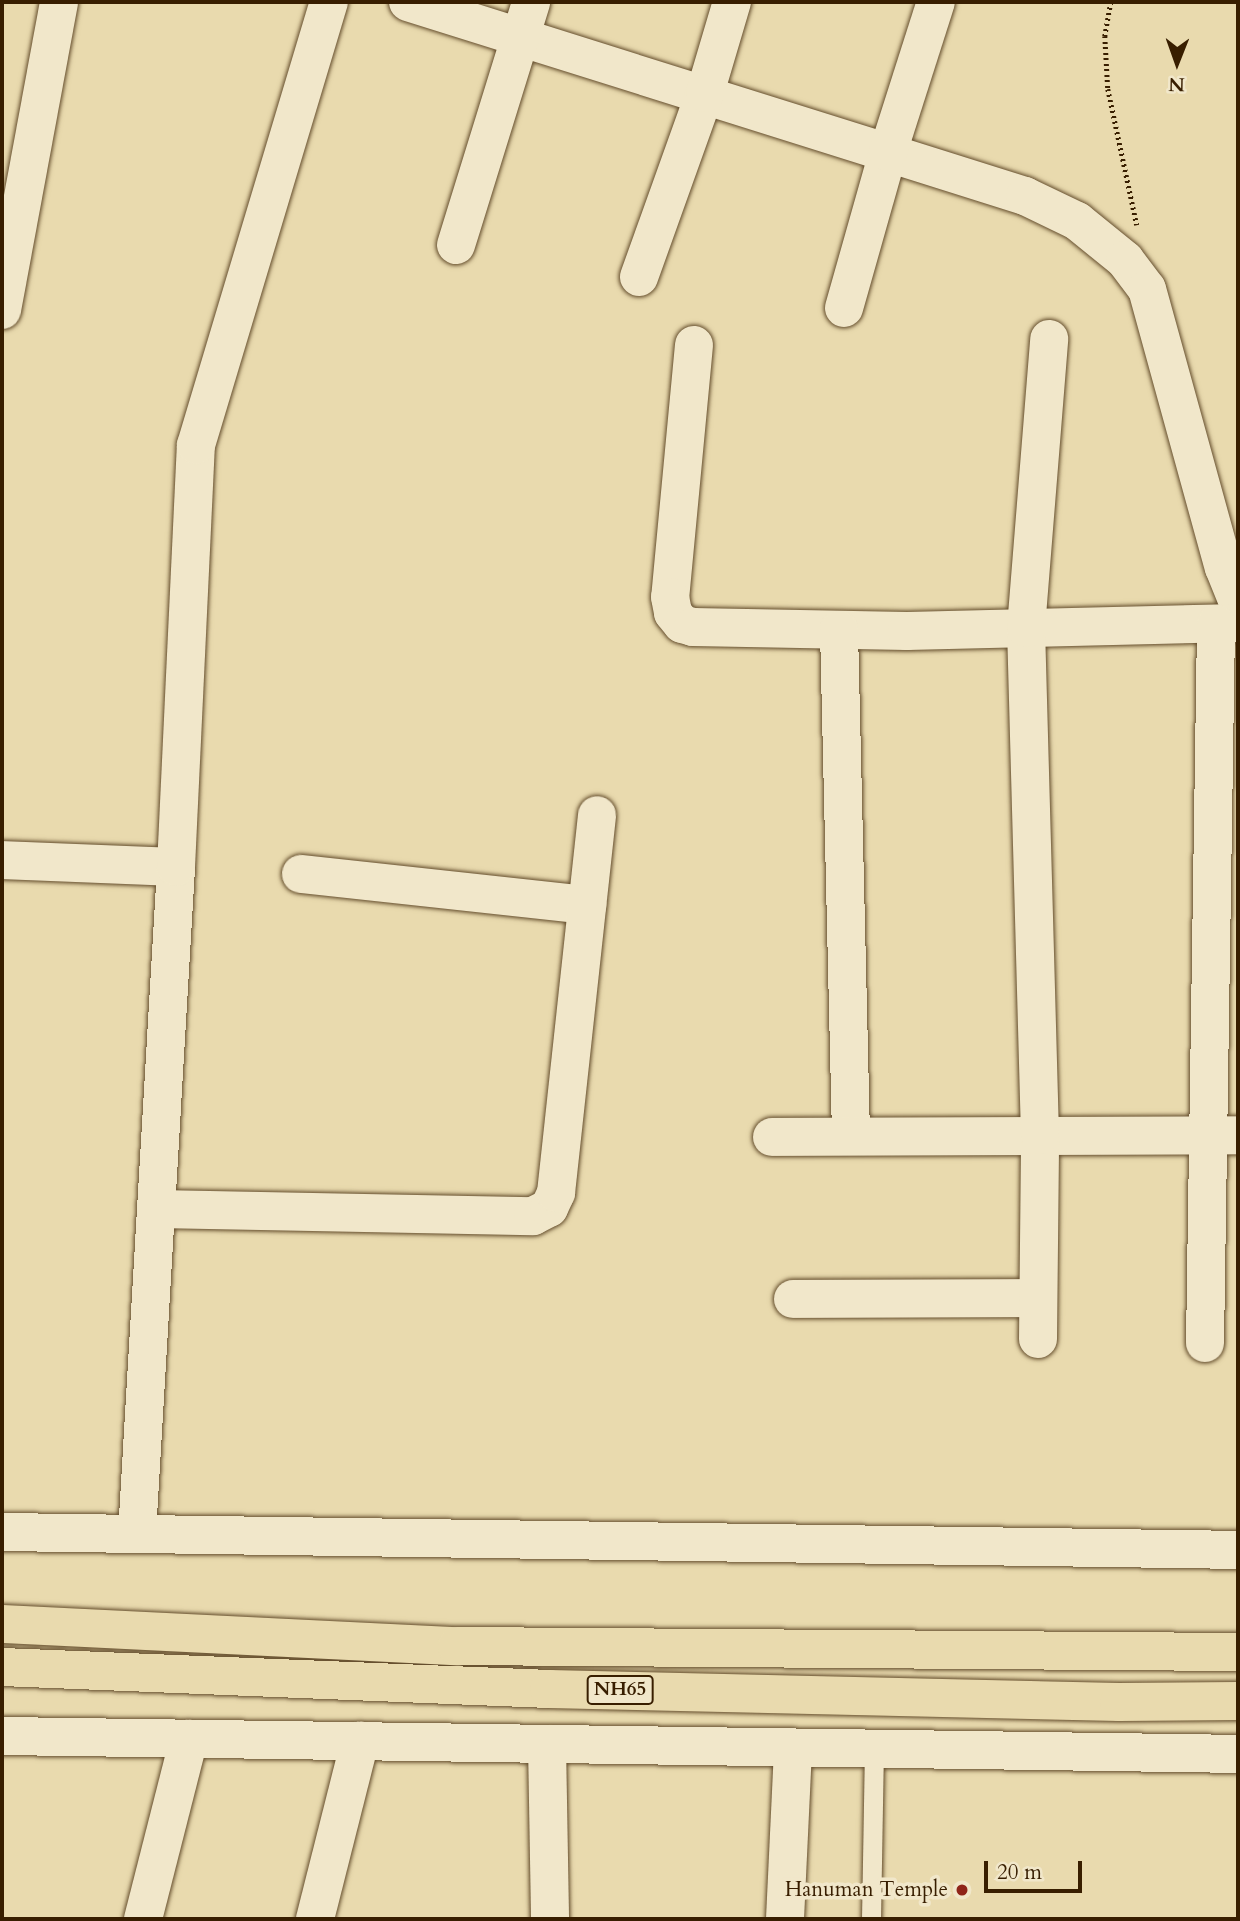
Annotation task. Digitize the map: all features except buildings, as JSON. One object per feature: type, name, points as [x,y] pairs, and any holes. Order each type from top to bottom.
[{"type":"highway","name":"NH65","points":[[2,1624],[457,1646],[1238,1652]]},
{"type":"highway","name":"NH65","points":[[2,1668],[549,1689],[1119,1702],[1238,1701]]},
{"type":"street","points":[[2,310],[59,2]]},
{"type":"street","points":[[137,1534],[158,1209],[196,445],[329,2]]},
{"type":"street","points":[[408,2],[526,19],[705,93],[1025,196],[1077,221],[1125,260],[1147,289],[1224,568],[1231,617],[1223,1135],[1206,1343]]},
{"type":"street","points":[[639,276],[705,93],[732,2]]},
{"type":"street","points":[[845,308],[888,152],[936,2]]},
{"type":"street","points":[[456,245],[526,19]]},
{"type":"street","points":[[1038,1339],[1040,1135],[1026,628],[1049,339]]},
{"type":"street","points":[[694,345],[670,597],[673,613],[682,624],[693,627],[839,630],[1026,628],[1231,617]]},
{"type":"street","points":[[839,630],[851,1136]]},
{"type":"street","points":[[158,1209],[533,1216],[550,1208],[556,1192],[597,815]]},
{"type":"street","points":[[2,860],[176,867]]},
{"type":"street","points":[[301,874],[587,905]]},
{"type":"street","points":[[772,1136],[1223,1135]]},
{"type":"street","points":[[793,1300],[1038,1298]]},
{"type":"street","points":[[2,1532],[1238,1550]]},
{"type":"street","points":[[2,1736],[874,1751],[1238,1754]]},
{"type":"street","points":[[142,1919],[188,1739]]},
{"type":"street","points":[[315,1919],[360,1741]]},
{"type":"street","points":[[547,1744],[550,1919]]},
{"type":"street","points":[[785,1919],[793,1748]]},
{"type":"lane","points":[[871,1919],[874,1751]]},
{"type":"path","points":[[1111,2],[1105,36],[1108,89],[1139,236]]},
{"type":"place","name":"Hanuman Temple","points":[[962,1890]]}]
